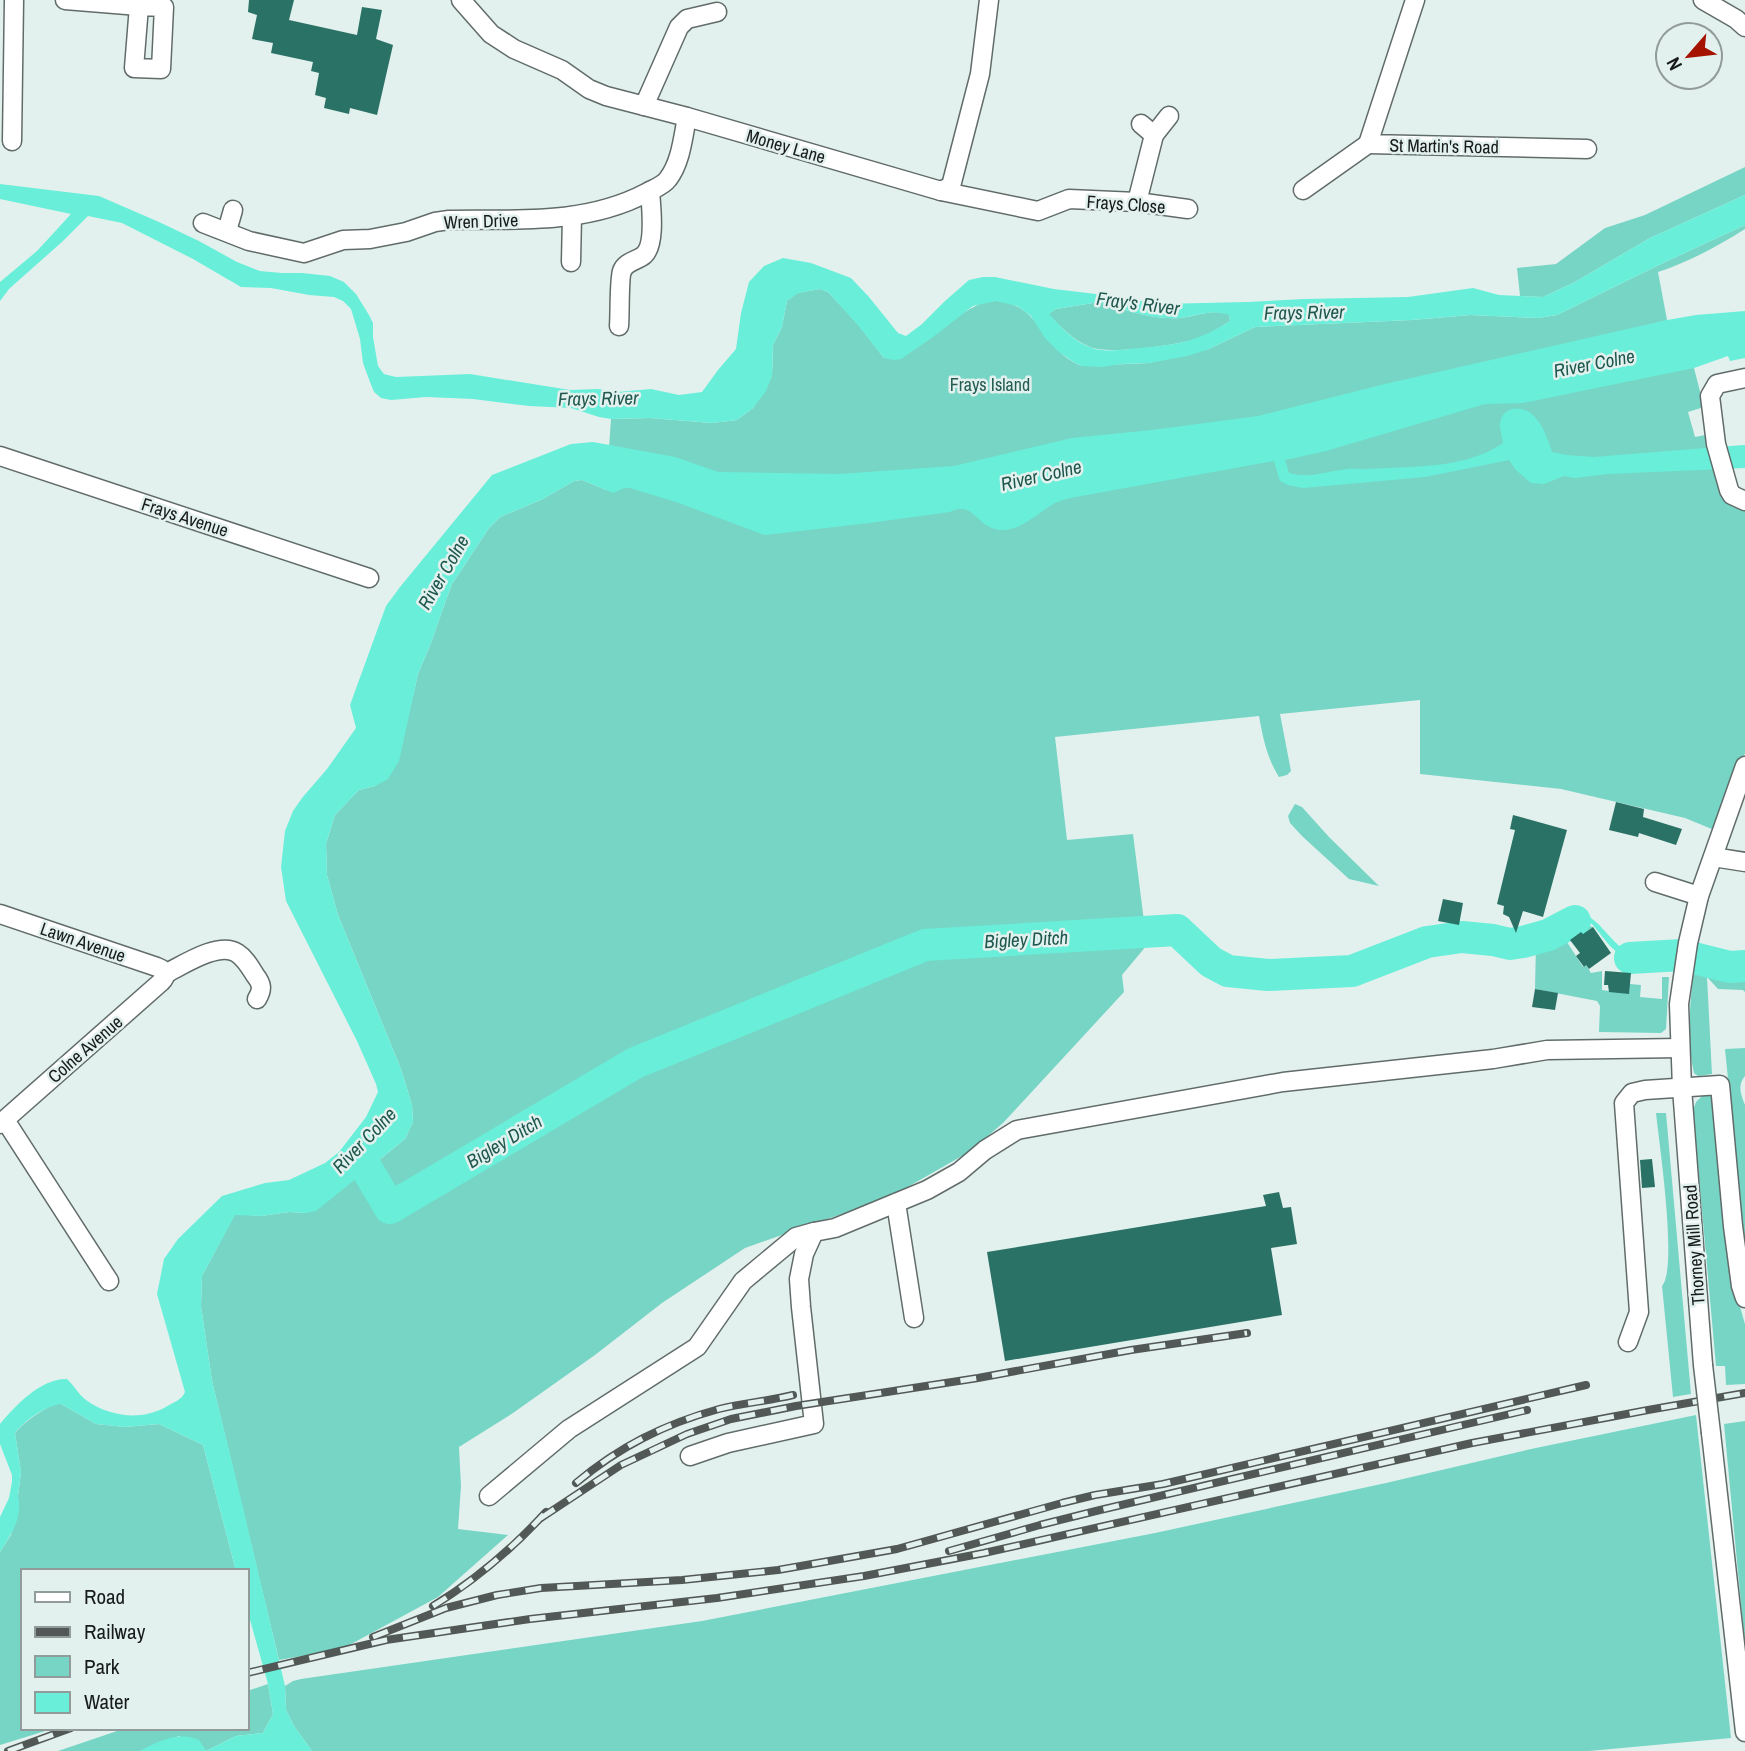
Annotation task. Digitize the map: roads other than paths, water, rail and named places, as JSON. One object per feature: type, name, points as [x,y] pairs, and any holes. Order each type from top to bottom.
[{"type":"street","points":[[12,141],[14,0]]},
{"type":"street","points":[[65,0],[144,3]]},
{"type":"street","name":"Money Lane","points":[[461,0],[491,34],[514,49],[562,70],[589,89],[941,191]]},
{"type":"street","points":[[941,191],[951,186],[980,74],[989,0]]},
{"type":"street","name":"St Martin's Road","points":[[1415,0],[1368,144],[1587,149]]},
{"type":"street","points":[[1703,0],[1722,5],[1745,27]]},
{"type":"street","points":[[644,106],[681,25],[689,19],[717,12]]},
{"type":"street","points":[[1137,202],[1148,130],[1169,116]]},
{"type":"street","name":"Wren Drive","points":[[203,223],[249,241],[304,253],[343,240],[370,239],[406,232],[435,222],[553,219],[617,207],[666,182],[676,173],[687,117]]},
{"type":"street","points":[[1303,190],[1368,144]]},
{"type":"street","points":[[619,326],[622,271],[630,262],[644,255],[649,247],[652,217],[650,191]]},
{"type":"street","name":"Frays Close","points":[[941,191],[1038,211],[1069,200],[1137,202],[1188,209]]},
{"type":"street","points":[[227,231],[233,210]]},
{"type":"street","points":[[571,262],[572,216]]},
{"type":"street","points":[[1745,378],[1717,384],[1710,396],[1716,444],[1727,482],[1732,495],[1745,500]]},
{"type":"street","name":"Frays Avenue","points":[[0,456],[369,579]]},
{"type":"street","name":"Thorney Mill Road","points":[[1745,766],[1699,895],[1688,943],[1679,1004],[1682,1088],[1703,1365],[1742,1685],[1745,1732]]},
{"type":"street","points":[[1713,857],[1745,862]]},
{"type":"street","points":[[1655,882],[1699,895]]},
{"type":"street","name":"Lawn Avenue","points":[[0,914],[157,967],[165,973]]},
{"type":"street","points":[[165,973],[209,953],[222,949],[234,951],[243,958],[261,983],[262,992],[257,999]]},
{"type":"street","name":"Colne Avenue","points":[[2,1122],[161,982],[165,973]]},
{"type":"street","points":[[489,1496],[569,1429],[697,1347],[743,1281],[796,1237],[835,1228],[928,1190],[959,1172],[985,1150],[1017,1130],[1283,1082],[1493,1059],[1547,1050],[1680,1048]]},
{"type":"street","points":[[1628,1342],[1639,1312],[1624,1102],[1632,1093],[1720,1085],[1733,1226],[1745,1298]]},
{"type":"street","points":[[2,1122],[108,1281]]},
{"type":"street","points":[[896,1203],[914,1318]]},
{"type":"street","points":[[690,1456],[728,1443],[814,1424],[799,1279],[804,1254],[814,1232]]},
{"type":"water","points":[[0,184],[99,196],[260,271],[330,276],[344,282],[356,294],[373,323],[378,366],[384,374],[396,377],[470,374],[570,390],[598,389],[617,392],[651,389],[679,395],[702,392],[736,349],[749,282],[764,266],[783,258],[811,263],[851,278],[898,333],[906,336],[969,280],[983,277],[1158,304],[1408,297],[1473,288],[1499,295],[1543,297],[1575,282],[1650,238],[1745,195],[1745,225],[1557,315],[1538,318],[1470,315],[1255,327],[1209,349],[1187,356],[1149,363],[1101,367],[1075,363],[1045,338],[1031,316],[1017,306],[996,301],[973,306],[901,359],[884,358],[828,292],[820,289],[798,293],[787,301],[782,327],[773,345],[772,376],[766,391],[753,408],[737,420],[712,423],[650,418],[611,419],[571,408],[473,399],[381,398],[374,392],[363,363],[360,339],[351,309],[343,301],[334,297],[271,288],[241,287],[122,223],[88,216],[9,289],[0,301],[0,282],[37,251],[71,214],[0,199]],"holes":[[[1099,302],[1159,317],[1180,318],[1221,313],[1229,315],[1230,321],[1205,335],[1182,342],[1106,350],[1079,342],[1049,314],[1056,309]]]},
{"type":"water","name":"River Colne","points":[[1745,311],[1745,358],[1730,361],[1728,356],[1694,368],[1523,403],[1485,404],[1326,451],[1285,460],[1289,473],[1304,475],[1456,462],[1473,458],[1503,443],[1501,419],[1508,411],[1518,409],[1529,412],[1537,420],[1552,452],[1594,457],[1745,445],[1745,468],[1574,478],[1564,476],[1544,484],[1531,483],[1509,460],[1425,477],[1303,488],[1280,481],[1274,461],[1070,498],[1055,503],[1027,522],[1009,529],[993,528],[965,509],[958,509],[765,535],[630,488],[613,493],[582,480],[574,481],[543,499],[500,517],[489,528],[452,584],[418,674],[399,761],[388,779],[359,790],[335,815],[326,844],[327,875],[338,915],[401,1069],[412,1105],[413,1122],[405,1139],[316,1211],[261,1216],[235,1215],[202,1276],[201,1306],[212,1381],[285,1686],[286,1710],[312,1751],[206,1751],[236,1736],[263,1733],[273,1714],[268,1684],[248,1613],[248,1569],[235,1569],[203,1445],[159,1424],[125,1427],[96,1424],[61,1404],[42,1411],[15,1433],[21,1472],[19,1511],[12,1532],[0,1552],[0,1517],[9,1498],[12,1475],[0,1444],[0,1424],[29,1394],[57,1380],[67,1379],[83,1398],[104,1410],[124,1415],[154,1412],[184,1395],[157,1294],[164,1259],[178,1239],[222,1196],[265,1183],[289,1180],[325,1163],[339,1152],[366,1117],[378,1092],[376,1084],[286,901],[281,867],[285,831],[293,811],[356,728],[350,705],[386,606],[492,475],[571,444],[593,442],[675,457],[718,472],[839,474],[954,466],[1072,438],[1258,416],[1385,384],[1667,320]]},
{"type":"water","points":[[1588,916],[1630,953],[1639,955],[1671,952],[1669,963],[1624,959],[1592,924],[1586,922],[1565,931],[1559,939],[1536,943],[1537,935]]},
{"type":"water","points":[[191,1737],[199,1740],[206,1751],[140,1751],[161,1741]]},
{"type":"waterway","name":"Bigley Ditch","points":[[358,1154],[390,1208],[635,1063],[925,945],[1177,930],[1211,962],[1228,971],[1268,975],[1352,971],[1427,942],[1462,937],[1510,944],[1523,942],[1548,935],[1575,921]]},
{"type":"waterway","name":"Bigley Ditch","points":[[1630,958],[1682,955],[1730,967],[1745,966]]},
{"type":"railway","points":[[541,1518],[621,1465],[687,1434],[731,1419],[1131,1350],[1247,1333]]},
{"type":"railway","points":[[373,1637],[446,1608],[497,1595],[541,1588],[682,1580],[778,1570],[897,1549],[1095,1495],[1163,1484],[1586,1385]]},
{"type":"railway","points":[[248,1673],[386,1640],[530,1619],[717,1598],[864,1576],[984,1553],[1472,1443],[1745,1393]]},
{"type":"railway","points":[[576,1483],[609,1458],[643,1438],[680,1422],[719,1409],[793,1395]]},
{"type":"railway","points":[[949,1551],[1100,1510],[1527,1410]]},
{"type":"railway","points":[[433,1606],[492,1563],[546,1512]]},
{"type":"railway","points":[[8,1751],[66,1730]]},
{"type":"water label","name":"Fray's River","points":[[1138,303]]},
{"type":"water label","name":"Frays River","points":[[1304,312]]},
{"type":"water label","name":"Frays River","points":[[598,398]]},
{"type":"park label","name":"Frays Island","points":[[990,384]]}]
